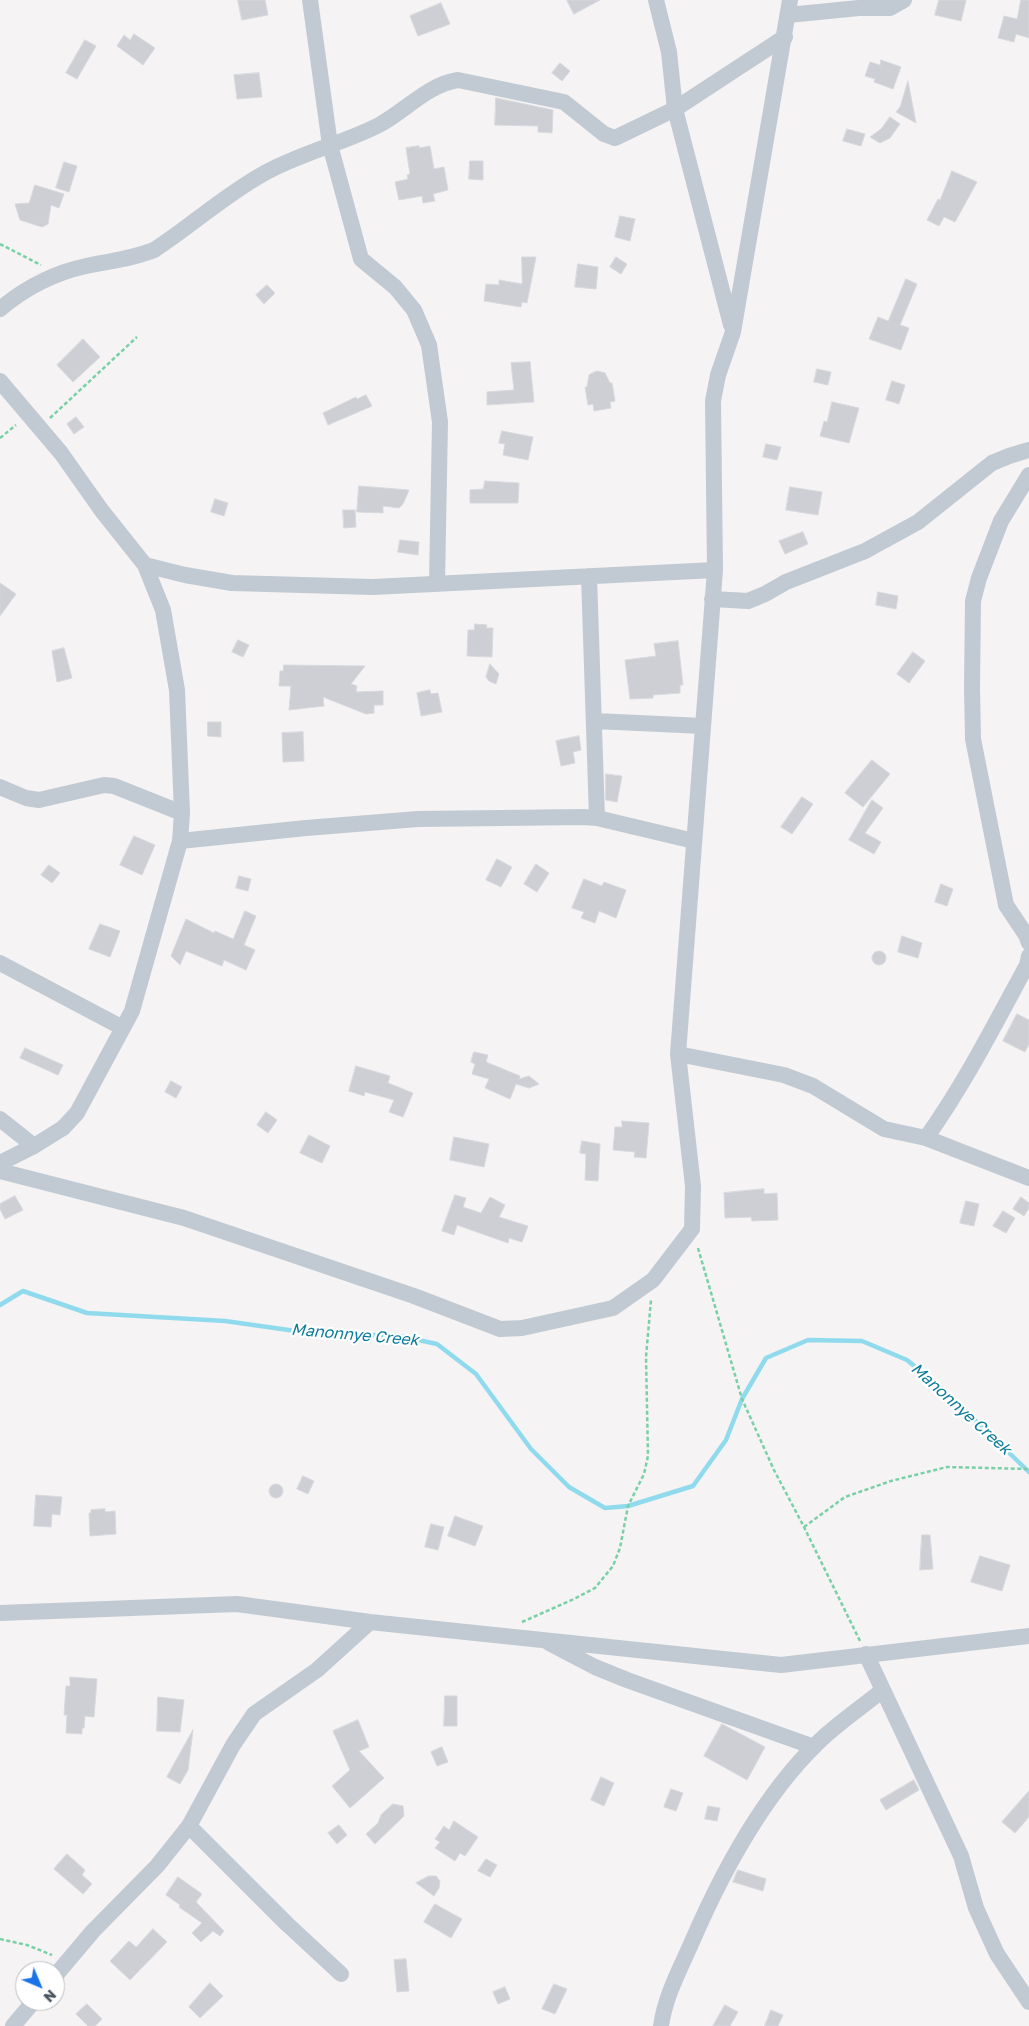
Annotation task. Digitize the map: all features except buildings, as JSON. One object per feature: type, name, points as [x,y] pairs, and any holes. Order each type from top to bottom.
[{"type":"street","points":[[310,0],[330,145],[361,259],[395,287],[414,310],[429,345],[440,422],[437,583]]},
{"type":"street","points":[[656,0],[669,52],[675,109],[733,332]]},
{"type":"street","points":[[0,1171],[184,1218],[414,1296],[500,1329],[522,1328],[613,1308],[653,1280],[692,1229],[693,1186],[678,1054],[715,570],[713,401],[718,375],[733,332],[789,8],[890,8],[904,0]]},
{"type":"street","points":[[0,309],[20,293],[58,274],[86,266],[135,258],[154,250],[263,174],[299,156],[357,135],[380,124],[443,83],[458,80],[564,102],[608,137],[615,138],[675,109],[785,38]]},
{"type":"street","points":[[0,381],[60,453],[102,511],[145,565],[163,610],[169,639],[176,690],[182,813],[180,841],[132,1011],[77,1113],[63,1128],[34,1146],[0,1163]]},
{"type":"street","points":[[712,599],[748,600],[765,594],[786,582],[865,551],[918,522],[992,463],[1029,450]]},
{"type":"street","points":[[1029,475],[1001,521],[978,578],[973,601],[972,697],[973,739],[976,761],[1006,905],[1026,935],[1029,943]]},
{"type":"street","points":[[145,565],[185,575],[232,583],[373,587],[715,570]]},
{"type":"street","points":[[589,576],[597,818]]},
{"type":"street","points":[[595,721],[703,726]]},
{"type":"street","points":[[0,787],[26,798],[39,800],[104,785],[114,786],[182,813]]},
{"type":"street","points":[[180,841],[418,819],[597,818],[694,841]]},
{"type":"street","points":[[926,1138],[967,1075],[1027,965],[1029,956]]},
{"type":"street","points":[[0,963],[123,1028]]},
{"type":"street","points":[[678,1054],[784,1075],[814,1086],[884,1129],[926,1138],[1029,1178]]},
{"type":"street","points":[[0,1119],[34,1146]]},
{"type":"street","points":[[0,1612],[237,1604],[370,1622],[781,1665],[1029,1636]]},
{"type":"street","points":[[65,1964],[93,1931],[157,1866],[189,1826],[233,1745],[254,1714],[317,1670],[370,1622]]},
{"type":"street","points":[[543,1639],[595,1667],[627,1680],[814,1747]]},
{"type":"street","points":[[866,1654],[962,1856],[976,1908],[997,1954],[1029,2002]]},
{"type":"street","points":[[660,2026],[663,2007],[726,1870],[763,1810],[826,1735],[883,1690]]},
{"type":"street","points":[[189,1826],[287,1924],[341,1974]]},
{"type":"street","points":[[13,2026],[26,2011]]},
{"type":"path","points":[[0,244],[58,274]]},
{"type":"path","points":[[40,428],[137,337]]},
{"type":"path","points":[[0,438],[29,415]]},
{"type":"path","points":[[692,1229],[742,1399],[774,1470],[866,1654]]},
{"type":"path","points":[[520,1622],[595,1588],[613,1566],[620,1548],[628,1506],[644,1474],[648,1456],[646,1357],[653,1280]]},
{"type":"path","points":[[804,1527],[845,1497],[891,1481],[947,1467],[1029,1469]]},
{"type":"path","points":[[0,1939],[27,1945],[67,1961]]},
{"type":"waterway","name":"Manonnye Creek","points":[[0,1305],[23,1291],[87,1313],[225,1321],[324,1335],[395,1335],[437,1344],[476,1374],[531,1449],[569,1487],[605,1508],[628,1506],[693,1486],[726,1440],[742,1399],[766,1358],[808,1340],[862,1341],[907,1360],[946,1392],[1029,1472]]}]
